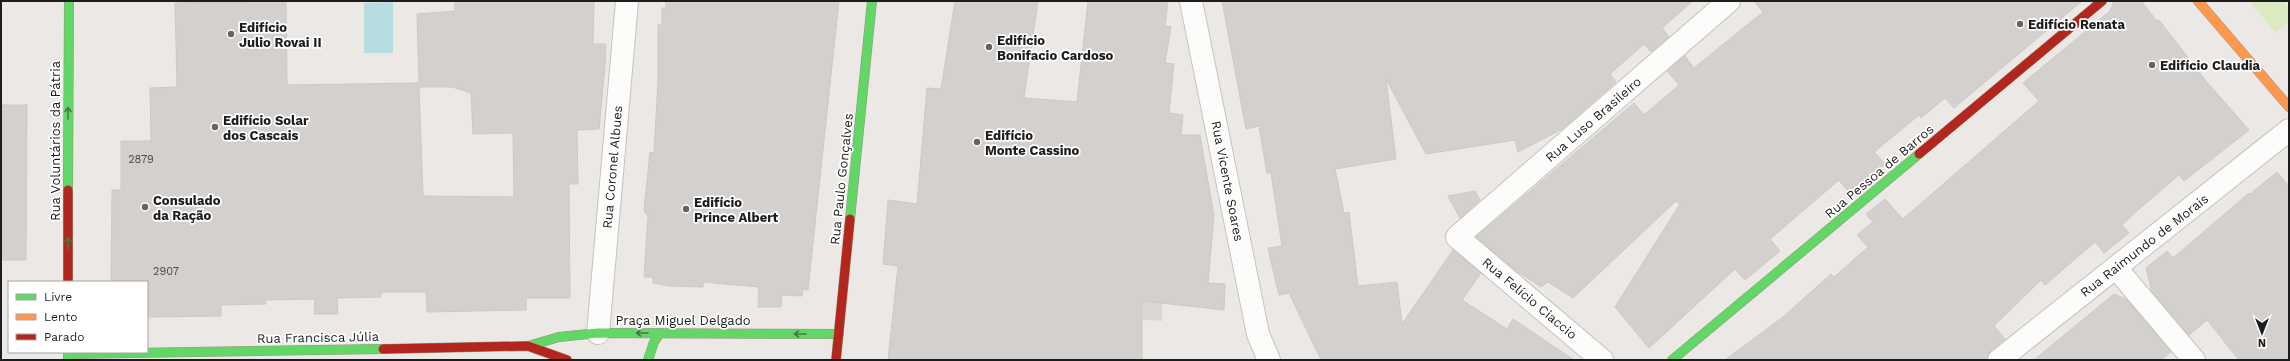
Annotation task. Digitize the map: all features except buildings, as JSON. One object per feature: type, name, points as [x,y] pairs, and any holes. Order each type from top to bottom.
[{"type":"street","name":"Rua Voluntários da Pátria","points":[[68,281],[69,1]]},
{"type":"street","name":"Rua Coronel Albues","points":[[598,333],[627,1]]},
{"type":"street","name":"Rua Paulo Gonçalves","points":[[836,360],[872,1]]},
{"type":"street","name":"Rua Vicente Soares","points":[[1191,1],[1258,334],[1269,360]]},
{"type":"street","name":"Rua Luso Brasileiro","points":[[1457,237],[1729,1]]},
{"type":"street","name":"Rua Pessoa de Barros","points":[[1672,360],[2102,1]]},
{"type":"street","points":[[2198,1],[2289,107]]},
{"type":"street","name":"Rua Raimundo de Morais","points":[[1999,360],[2289,130]]},
{"type":"street","name":"Rua Felício Ciaccio","points":[[1457,237],[1602,360]]},
{"type":"street","points":[[2116,268],[2194,360]]},
{"type":"street","name":"Praça Miguel Delgado","points":[[528,346],[559,337],[598,333],[839,334]]},
{"type":"street","points":[[648,360],[654,342],[660,333]]},
{"type":"street","name":"Rua Francisca Júlia","points":[[68,355],[528,346],[567,360]]},
{"type":"shaded area","points":[[1096,296],[1162,303],[1162,321],[1094,315]]},
{"type":"green space","points":[[2249,1],[2283,1],[2289,8],[2289,22],[2276,33]]},
{"type":"water","points":[[393,2],[393,53],[364,53],[364,3]]},
{"type":"traffic: fast","points":[[68,190],[69,1]]},
{"type":"traffic: fast","points":[[850,219],[872,1]]},
{"type":"traffic: fast","points":[[1672,360],[1919,154]]},
{"type":"traffic: fast","points":[[528,346],[559,337],[598,333],[839,334]]},
{"type":"traffic: fast","points":[[648,360],[654,342],[660,333]]},
{"type":"traffic: fast","points":[[148,353],[383,349]]},
{"type":"traffic: fast","points":[[68,353],[68,360]]},
{"type":"traffic: fast","points":[[68,354],[131,353]]},
{"type":"traffic: slow","points":[[2198,1],[2289,107]]},
{"type":"traffic: jam","points":[[1919,154],[2102,1]]},
{"type":"traffic: jam","points":[[68,190],[68,281]]},
{"type":"traffic: jam","points":[[836,360],[850,219]]},
{"type":"traffic: jam","points":[[383,349],[528,346],[567,360]]},
{"type":"place","name":"Edifício Renata","points":[[2020,24]]},
{"type":"place","name":"Edifício Julio Rovai II","points":[[231,34]]},
{"type":"place","name":"Edifício Bonifacio Cardoso","points":[[989,47]]},
{"type":"place","name":"Edifício Claudia","points":[[2152,65]]},
{"type":"place","name":"Edifício Solar dos Cascais","points":[[215,127]]},
{"type":"place","name":"Edifício Monte Cassino","points":[[977,142]]},
{"type":"place","name":"Consulado da Ração","points":[[145,207]]},
{"type":"place","name":"Edifício Prince Albert","points":[[686,209]]}]
